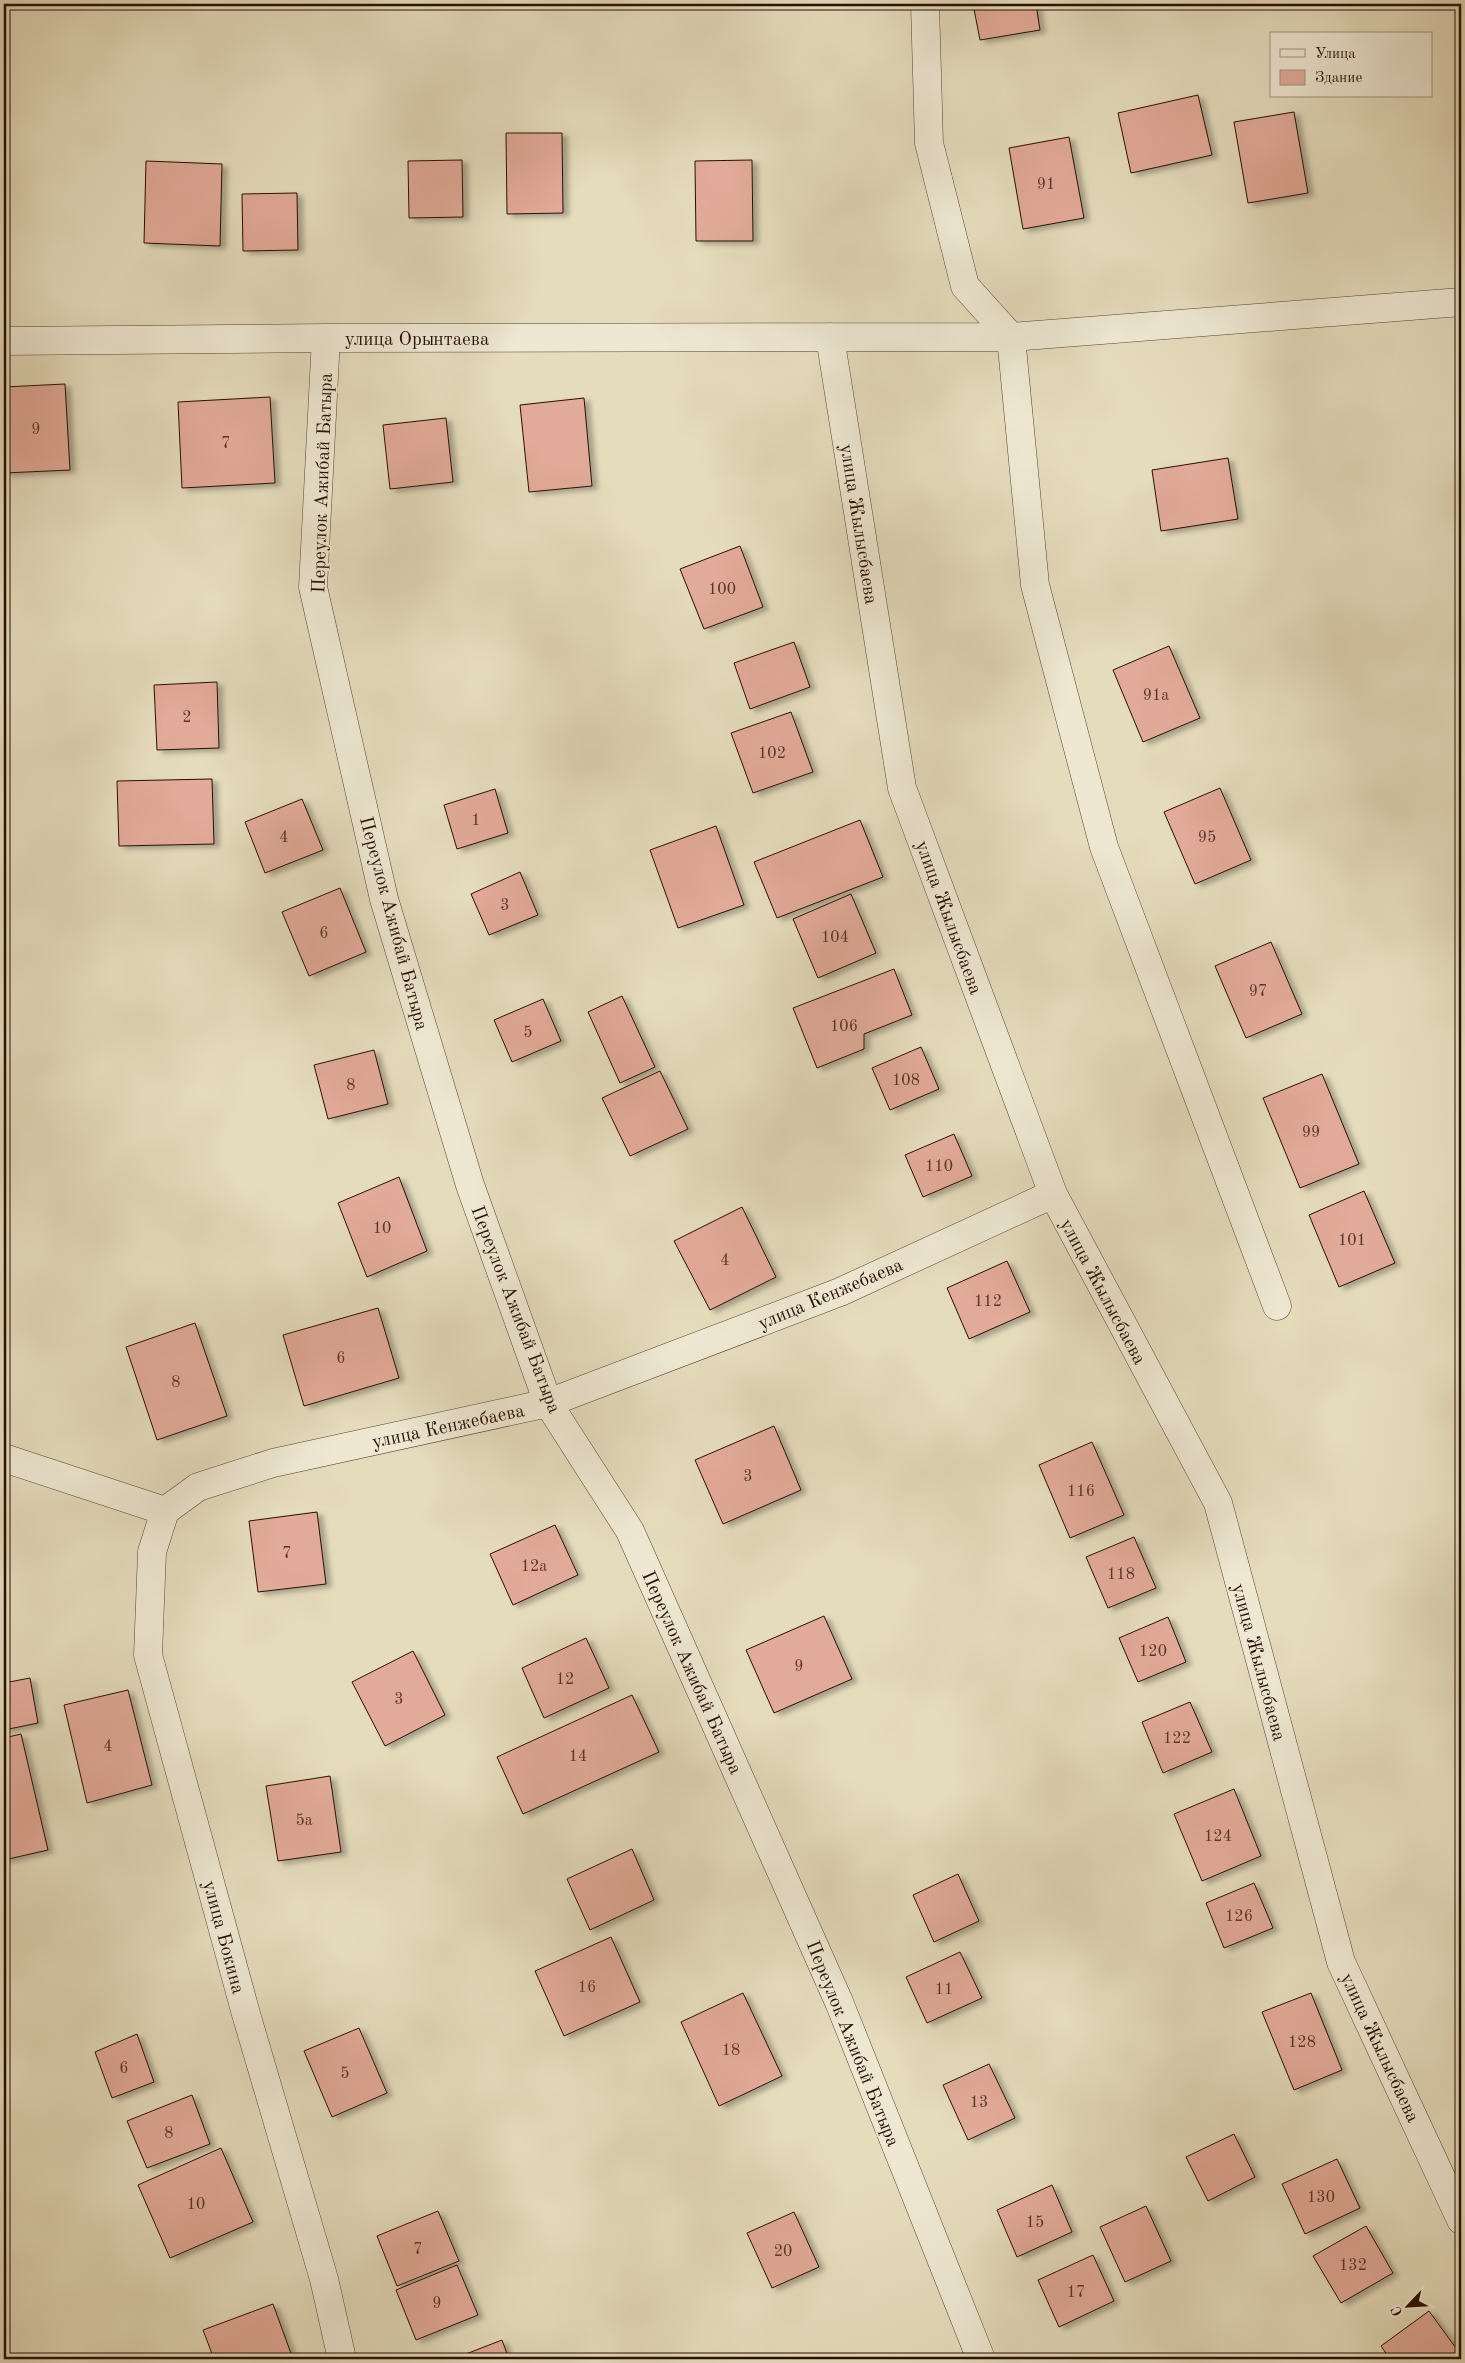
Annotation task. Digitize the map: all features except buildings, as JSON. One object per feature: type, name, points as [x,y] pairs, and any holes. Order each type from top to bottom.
[{"type":"street","points":[[925,4],[930,143],[965,286],[1012,337],[1035,585],[1104,848],[1277,1306]]},
{"type":"street","name":"улица Орынтаева","points":[[4,341],[326,338],[1012,337],[1461,302]]},
{"type":"street","name":"улица Жылысбаева","points":[[830,337],[902,788],[1053,1194],[1218,1502],[1341,1962],[1461,2220]]},
{"type":"street","name":"Переулок Ажибай Батыра","points":[[326,338],[313,587],[384,899],[470,1185],[548,1403],[630,1531],[839,2002],[980,2359]]},
{"type":"street","name":"улица Кенжебаева","points":[[166,1511],[198,1487],[273,1462],[548,1403],[840,1292],[1053,1194]]},
{"type":"street","points":[[4,1458],[166,1511]]},
{"type":"street","name":"улица Бокина","points":[[166,1511],[152,1552],[148,1655],[246,2014],[324,2279],[342,2359]]}]
